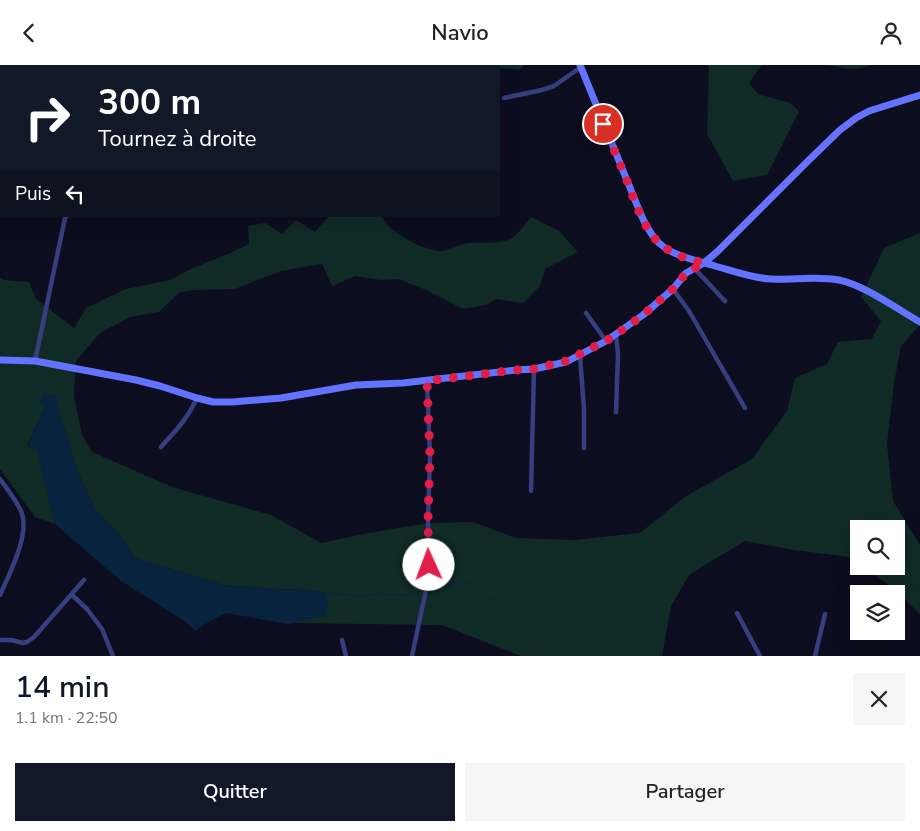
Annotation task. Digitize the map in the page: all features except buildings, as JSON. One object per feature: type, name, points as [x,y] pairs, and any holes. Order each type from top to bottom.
[{"type":"street","points":[[504,98],[542,91],[554,86],[580,66],[644,222],[659,243],[692,261],[738,273],[769,279],[825,279],[855,285],[920,322]]},
{"type":"street","points":[[0,360],[35,361],[136,380],[213,402],[281,398],[356,385],[427,381],[534,369],[566,361],[606,341],[643,315],[673,289],[686,273],[704,263],[840,130],[869,111],[920,95]]},
{"type":"street","points":[[35,361],[66,217]]},
{"type":"street","points":[[694,268],[725,301]]},
{"type":"street","points":[[673,289],[689,311],[745,408]]},
{"type":"street","points":[[586,313],[606,341]]},
{"type":"street","points":[[616,335],[618,354],[616,412]]},
{"type":"street","points":[[580,355],[584,410],[584,448]]},
{"type":"street","points":[[531,491],[534,369]]},
{"type":"street","points":[[412,656],[426,590],[429,565],[430,456],[427,381]]},
{"type":"street","points":[[161,447],[184,422],[197,398]]},
{"type":"street","points":[[0,479],[22,511],[24,523],[23,537],[0,595]]},
{"type":"street","points":[[0,640],[28,643],[84,580]]},
{"type":"street","points":[[72,595],[87,609],[102,629],[113,656]]},
{"type":"street","points":[[738,613],[760,656]]},
{"type":"street","points":[[815,656],[825,614]]},
{"type":"street","points":[[342,640],[346,656]]},
{"type":"green space","points":[[500,65],[524,65],[520,69],[500,68]]},
{"type":"green space","points":[[708,65],[762,65],[749,83],[758,94],[790,103],[799,111],[767,175],[733,181],[707,134]]},
{"type":"green space","points":[[827,65],[869,65],[854,69]]},
{"type":"green space","points":[[328,217],[382,217],[391,228],[406,239],[415,244],[439,251],[469,243],[506,241],[519,232],[531,217],[559,231],[578,252],[545,269],[540,286],[523,303],[496,299],[486,305],[463,309],[426,290],[398,279],[381,280],[355,276],[332,286],[322,264],[281,271],[235,289],[180,292],[159,312],[130,317],[100,333],[76,361],[74,396],[82,435],[92,452],[172,487],[271,515],[321,543],[428,523],[473,522],[515,538],[575,540],[640,533],[686,496],[752,459],[787,411],[795,378],[827,364],[838,342],[872,339],[881,321],[861,297],[884,248],[920,233],[920,325],[901,346],[894,383],[887,444],[893,501],[905,520],[850,520],[850,558],[745,541],[690,574],[671,606],[662,656],[521,656],[442,625],[286,623],[325,616],[325,593],[309,590],[223,585],[135,558],[115,530],[94,508],[74,463],[65,430],[46,406],[27,446],[37,449],[55,524],[35,517],[0,469],[0,278],[29,282],[36,299],[74,328],[86,308],[126,289],[170,280],[249,244],[248,226],[265,223],[282,234],[296,220],[315,232]]},
{"type":"green space","points":[[905,521],[920,545],[920,614],[905,599],[905,585],[889,585],[875,575],[905,575]]},
{"type":"water","points":[[44,394],[54,394],[74,463],[94,508],[115,530],[135,558],[223,585],[309,590],[325,593],[329,605],[325,616],[289,624],[226,613],[195,631],[186,622],[121,581],[55,524],[37,450],[27,447],[46,406],[39,403]]},
{"type":"waterway","points":[[0,351],[2,357]]},
{"type":"waterway","points":[[0,365],[10,378],[22,387],[40,417]]},
{"type":"waterway","points":[[426,595],[454,584],[466,583],[471,584],[482,596],[498,600]]},
{"type":"waterway","points":[[324,594],[423,596]]},
{"type":"route","points":[[429,565],[428,494],[430,456],[427,381],[534,369],[566,361],[606,341],[628,326],[673,289],[686,273],[704,263],[692,261],[667,249],[659,243],[651,232],[634,200],[603,124]]}]
